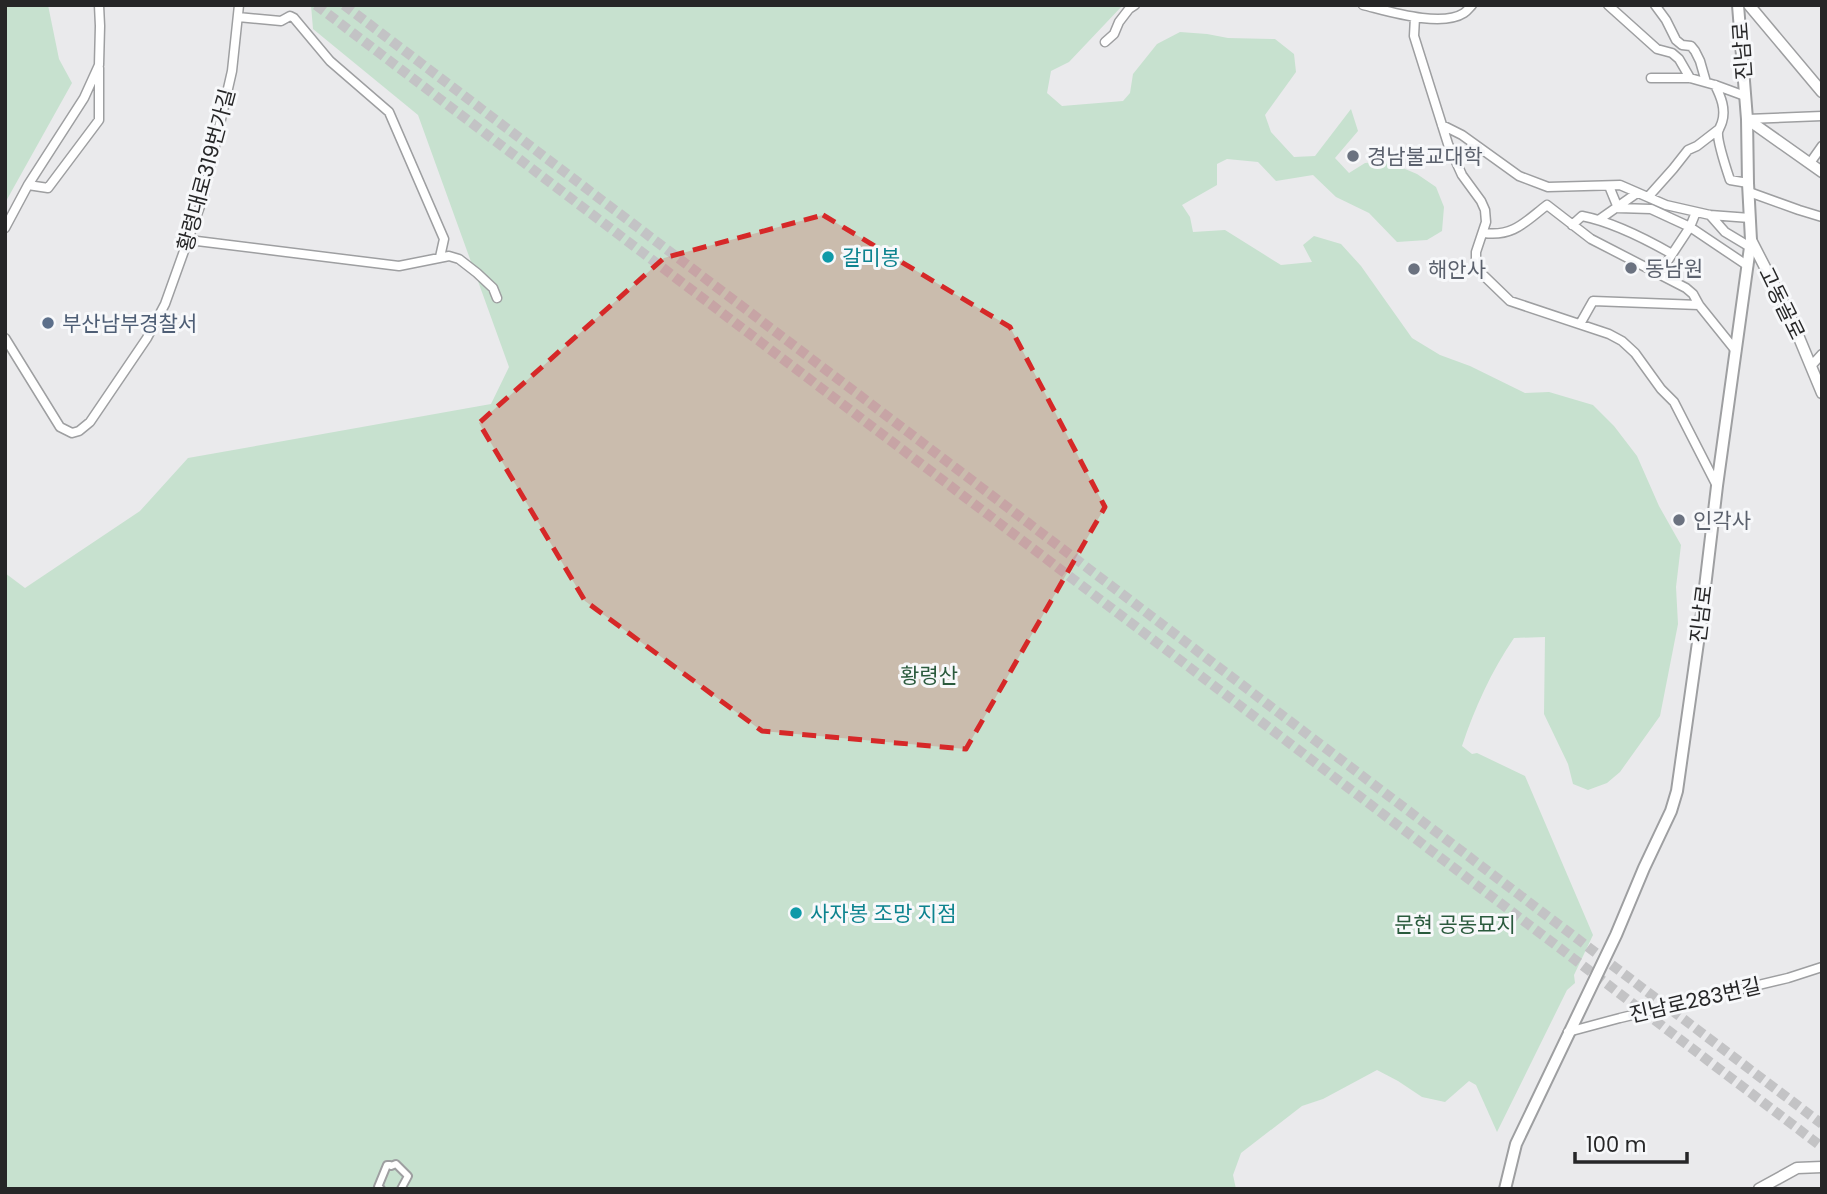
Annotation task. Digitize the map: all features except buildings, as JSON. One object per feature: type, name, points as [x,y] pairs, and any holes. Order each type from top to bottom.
[{"type":"main road","name":"진남로","points":[[1505,1189],[1516,1144],[1616,934],[1671,811],[1677,790],[1751,243],[1747,119],[1738,5]]},
{"type":"street","points":[[28,185],[48,188],[99,120],[99,5]]},
{"type":"street","name":"황령대로319번가길","points":[[5,338],[60,427],[72,433],[90,422],[155,326],[189,240],[203,198],[232,71],[239,5]]},
{"type":"street","points":[[1105,42],[1114,34],[1129,9],[1135,5]]},
{"type":"street","points":[[1363,5],[1415,17],[1447,19],[1472,5]]},
{"type":"street","points":[[1608,5],[1657,49],[1672,53],[1679,59],[1689,78]]},
{"type":"street","points":[[1749,5],[1822,92]]},
{"type":"street","points":[[1656,8],[1666,20],[1676,40],[1682,45],[1691,46],[1695,51],[1721,97],[1723,120],[1717,132],[1731,180],[1799,210],[1822,217]]},
{"type":"street","points":[[238,17],[281,22],[290,16],[294,18],[330,61],[389,112],[444,239],[440,257]]},
{"type":"street","points":[[1415,17],[1414,36],[1442,125],[1462,176],[1485,210],[1486,222],[1478,244],[1476,264],[1480,272],[1503,296],[1520,306],[1580,324],[1622,341],[1675,402],[1717,486]]},
{"type":"street","points":[[5,228],[28,185],[84,98],[99,65]]},
{"type":"street","points":[[1651,78],[1689,78],[1745,96]]},
{"type":"street","points":[[1747,119],[1822,116]]},
{"type":"street","points":[[1747,119],[1822,172]]},
{"type":"street","points":[[1442,125],[1462,135],[1519,176],[1548,187],[1620,185],[1667,205],[1710,215],[1750,218]]},
{"type":"street","points":[[1648,197],[1688,150],[1719,129]]},
{"type":"street","points":[[1810,163],[1822,146]]},
{"type":"street","points":[[1609,186],[1618,208]]},
{"type":"street","points":[[1484,233],[1499,235],[1515,229],[1547,205],[1548,187]]},
{"type":"street","points":[[1600,219],[1637,193]]},
{"type":"street","points":[[1547,205],[1591,239],[1686,288],[1736,351]]},
{"type":"street","points":[[1618,208],[1651,209],[1690,227],[1748,266]]},
{"type":"street","points":[[1659,274],[1690,227],[1696,212]]},
{"type":"street","points":[[1710,215],[1725,232],[1751,243]]},
{"type":"street","points":[[1572,225],[1582,216],[1600,219],[1672,254]]},
{"type":"street","points":[[189,240],[399,266],[449,257],[459,259],[487,282],[497,298]]},
{"type":"street","name":"고동골로","points":[[1751,243],[1790,316],[1822,393]]},
{"type":"street","points":[[1580,324],[1593,301],[1699,305]]},
{"type":"street","name":"고동골로","points":[[1811,366],[1822,354]]},
{"type":"street","name":"진남로283번길","points":[[1568,1032],[1788,978],[1822,967]]},
{"type":"street","points":[[381,1189],[378,1187],[387,1165],[396,1164],[408,1176],[401,1189]]},
{"type":"street","points":[[1759,1189],[1797,1168],[1822,1167]]},
{"type":"highlighted area","points":[[823,215],[1010,327],[1105,507],[966,749],[762,731],[585,601],[479,423],[664,258]]},
{"type":"green space","points":[[5,5],[48,5],[59,59],[72,83],[5,203]]},
{"type":"green space","name":"황령산","points":[[311,5],[1123,5],[1069,62],[1051,71],[1047,93],[1062,106],[1123,101],[1130,93],[1133,74],[1157,44],[1180,32],[1228,38],[1275,39],[1294,54],[1296,72],[1265,115],[1271,132],[1294,157],[1315,156],[1351,109],[1358,131],[1335,158],[1349,173],[1365,163],[1386,161],[1417,174],[1436,187],[1444,207],[1442,231],[1427,240],[1397,242],[1369,213],[1336,197],[1313,175],[1276,181],[1258,162],[1227,159],[1217,164],[1217,185],[1182,205],[1190,217],[1193,232],[1225,230],[1281,265],[1312,262],[1303,245],[1314,236],[1341,244],[1361,266],[1412,338],[1440,355],[1470,366],[1525,393],[1549,392],[1593,405],[1614,426],[1637,456],[1659,506],[1681,545],[1676,587],[1678,624],[1660,716],[1620,772],[1607,783],[1588,790],[1573,784],[1568,764],[1544,714],[1545,637],[1514,638],[1484,690],[1462,746],[1472,754],[1477,753],[1525,776],[1593,935],[1574,975],[1575,983],[1567,990],[1497,1132],[1476,1085],[1469,1081],[1445,1102],[1422,1097],[1377,1070],[1323,1099],[1302,1106],[1241,1153],[1233,1175],[1236,1189],[5,1189],[5,573],[25,588],[140,511],[188,458],[491,404],[509,367],[418,115],[313,29]]},
{"type":"tunnel","points":[[316,5],[1822,1147]]},
{"type":"tunnel","points":[[344,5],[1822,1124]]},
{"type":"place","name":"경남불교대학","points":[[1353,156]]},
{"type":"place","name":"갈미봉","points":[[828,257]]},
{"type":"place","name":"동남원","points":[[1631,268]]},
{"type":"place","name":"해안사","points":[[1414,269]]},
{"type":"place","name":"부산남부경찰서","points":[[48,323]]},
{"type":"place","name":"인각사","points":[[1679,520]]},
{"type":"place","name":"사자봉 조망 지점","points":[[796,913]]},
{"type":"park label","name":"문현 공동묘지","points":[[1455,924]]}]
